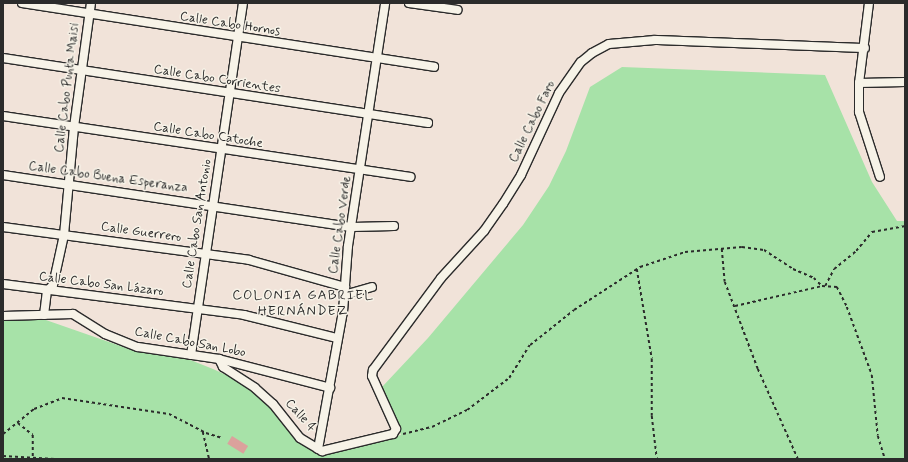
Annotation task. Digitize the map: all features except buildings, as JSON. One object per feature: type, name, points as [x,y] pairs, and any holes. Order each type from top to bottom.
[{"type":"street","name":"Calle Cabo Hornos","points":[[22,3],[238,39],[434,67]]},
{"type":"street","name":"Calle Cabo Punta Maisi","points":[[44,315],[47,291],[53,285],[64,235],[70,184],[74,127],[83,71],[91,3]]},
{"type":"street","name":"Calle Cabo San Antonio","points":[[191,354],[212,204],[222,151],[243,3]]},
{"type":"street","name":"Calle Cabo Verde","points":[[318,449],[330,388],[385,3]]},
{"type":"street","points":[[409,3],[458,10]]},
{"type":"street","points":[[869,3],[866,48],[859,83],[859,112],[880,177]]},
{"type":"street","name":"Calle Cabo Faro","points":[[394,433],[372,372],[441,278],[484,231],[504,204],[521,175],[559,93],[581,62],[592,53],[609,44],[654,40],[866,48]]},
{"type":"street","name":"Calle Cabo Corrientes","points":[[3,58],[368,116],[428,123]]},
{"type":"street","points":[[859,83],[905,82]]},
{"type":"street","name":"Calle Cabo Catoche","points":[[3,116],[222,151],[410,176]]},
{"type":"street","name":"Calle Cabo Buena Esperanza","points":[[3,175],[212,204],[352,227],[394,226]]},
{"type":"street","name":"Calle Guerrero","points":[[3,227],[248,260],[344,291]]},
{"type":"street","name":"Calle Cabo San Lázaro","points":[[3,284],[47,291],[197,308],[244,315],[337,338]]},
{"type":"street","points":[[344,291],[372,287]]},
{"type":"street","name":"Calle Cabo San Lobo","points":[[3,316],[73,314],[105,334],[138,347],[191,354],[330,388]]},
{"type":"street","name":"Calle 4","points":[[220,361],[273,404],[300,438],[318,449],[329,450],[394,433]]},
{"type":"path","points":[[825,286],[834,269],[856,251],[872,232],[905,226]]},
{"type":"path","points":[[394,433],[411,434],[467,410],[509,378],[530,344],[574,310],[637,269],[685,252],[742,247],[764,250],[793,269],[814,278],[822,286]]},
{"type":"path","points":[[722,249],[726,282],[758,369],[798,459]]},
{"type":"path","points":[[637,269],[652,360],[652,416],[657,459]]},
{"type":"path","points":[[735,306],[822,286],[837,287],[844,300],[872,375],[878,436],[885,459]]},
{"type":"path","points":[[3,434],[34,409],[62,398],[169,414],[203,432],[222,438]]},
{"type":"path","points":[[17,422],[33,435],[33,459]]},
{"type":"path","points":[[203,432],[209,459]]},
{"type":"path","points":[[3,456],[33,459],[55,459]]},
{"type":"green space","points":[[622,67],[825,75],[872,182],[897,221],[905,221],[905,459],[3,459],[3,317],[43,319],[132,350],[188,359],[213,369],[244,383],[317,452],[401,435],[382,387],[428,338],[523,225],[549,186],[566,151],[590,87]]},
{"type":"district","name":"COLONIA GABRIEL HERNÁNDEZ","points":[[303,304]]}]
